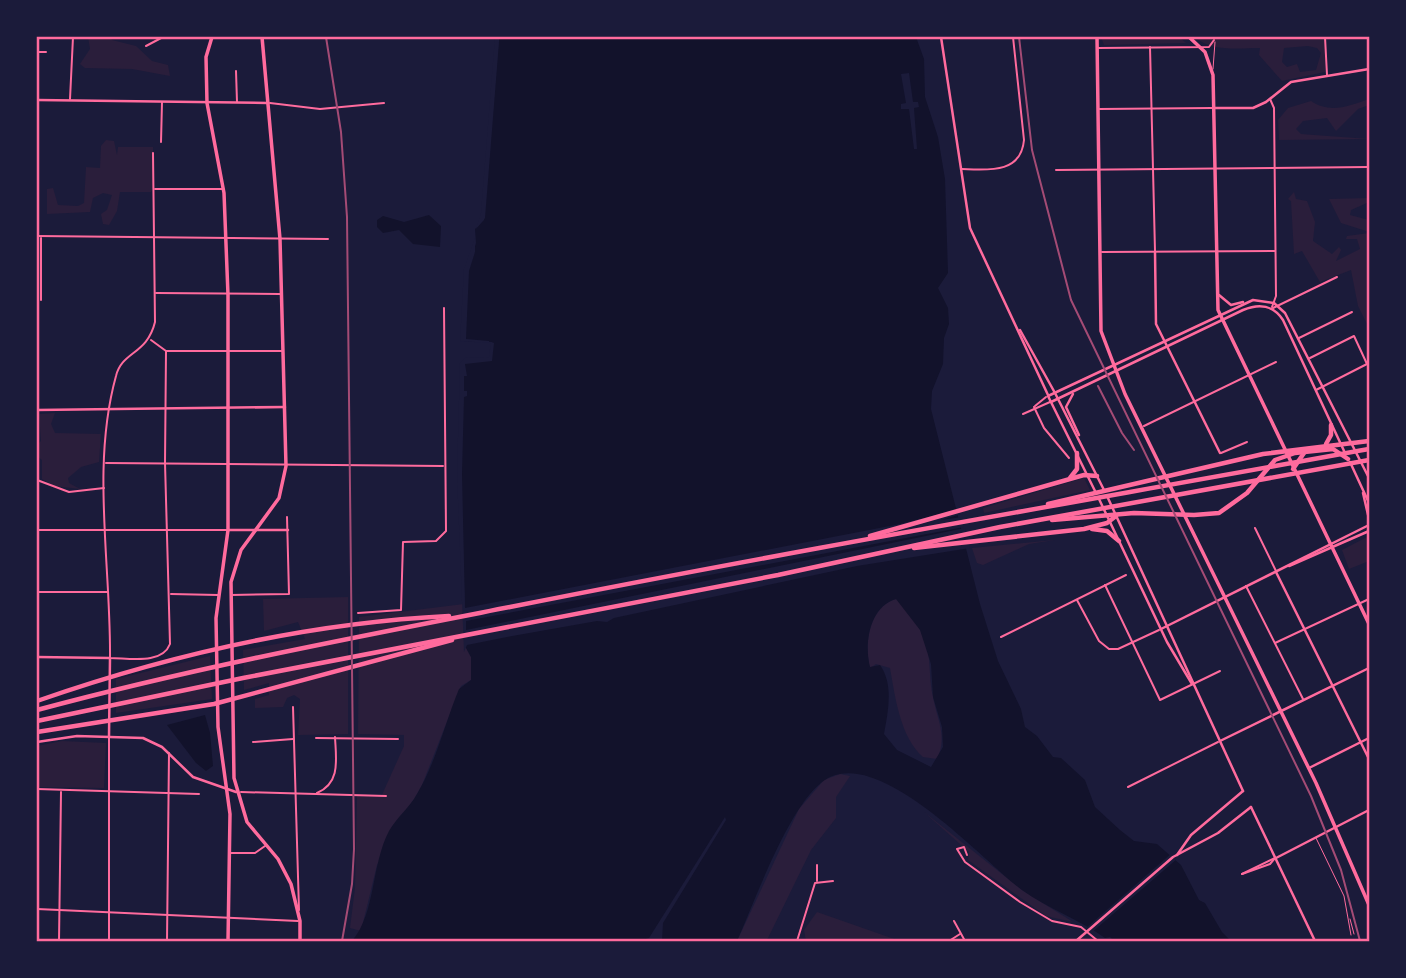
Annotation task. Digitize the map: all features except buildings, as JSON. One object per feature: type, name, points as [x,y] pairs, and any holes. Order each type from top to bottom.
[{"type":"highway","points":[[1319,445],[1329,440],[1331,425]]},
{"type":"highway","points":[[37,710],[213,665],[1037,508],[1203,467],[1319,445],[1369,441]]},
{"type":"highway","points":[[37,721],[95,707],[1040,520],[1134,513],[1219,513],[1247,493],[1269,464],[1285,452],[1333,449],[1348,459]]},
{"type":"highway","points":[[1062,502],[1366,450]]},
{"type":"highway","points":[[1293,469],[1297,459],[1308,451]]},
{"type":"highway","points":[[1068,479],[1077,469],[1077,453]]},
{"type":"highway","points":[[1069,517],[1369,460]]},
{"type":"highway","points":[[856,541],[1068,479],[1087,474],[1097,476]]},
{"type":"highway","points":[[1084,529],[1110,521],[1116,516]]},
{"type":"highway","points":[[892,550],[1084,529],[1105,530],[1119,541]]},
{"type":"highway","points":[[37,701],[98,679],[231,645],[302,633],[460,616]]},
{"type":"highway","points":[[37,732],[218,703],[463,636]]},
{"type":"main road","points":[[210,37],[206,57],[207,103],[223,189],[227,239],[228,530],[219,594],[216,650],[219,738],[228,790],[228,941]]},
{"type":"main road","points":[[262,37],[280,239],[286,466],[279,498],[235,565],[230,595],[232,699],[236,792],[247,822],[286,873],[300,921],[300,941]]},
{"type":"main road","points":[[941,37],[972,233],[1161,629],[1192,684]]},
{"type":"main road","points":[[1097,37],[1101,335],[1116,372],[1309,768],[1369,905]]},
{"type":"main road","points":[[1189,37],[1200,46],[1211,63],[1213,75],[1215,251],[1220,315],[1369,624]]},
{"type":"main road","points":[[1214,108],[1253,108],[1270,99],[1287,84],[1369,69]]},
{"type":"main road","points":[[37,100],[268,103]]},
{"type":"main road","points":[[1155,252],[1156,322],[1220,453]]},
{"type":"main road","points":[[1216,272],[1219,294],[1225,302],[1231,304],[1253,300],[1275,304],[1285,313],[1369,478]]},
{"type":"main road","points":[[1048,396],[1253,300]]},
{"type":"main road","points":[[1051,402],[1255,306],[1272,309],[1283,320],[1369,503]]},
{"type":"main road","points":[[1018,327],[1082,443]]},
{"type":"main road","points":[[1082,388],[1069,397],[1066,407],[1243,792],[1189,837],[1177,855]]},
{"type":"main road","points":[[37,410],[109,407],[285,407]]},
{"type":"main road","points":[[1331,546],[1367,526],[1369,519],[1363,490]]},
{"type":"main road","points":[[228,530],[288,530]]},
{"type":"main road","points":[[1161,629],[1286,566],[1369,531]]},
{"type":"main road","points":[[1276,572],[1306,627],[1369,759]]},
{"type":"main road","points":[[37,657],[110,658],[109,736]]},
{"type":"main road","points":[[1220,741],[1369,668]]},
{"type":"main road","points":[[37,742],[66,736],[143,738],[169,753],[193,777],[236,792]]},
{"type":"main road","points":[[1309,768],[1369,738]]},
{"type":"main road","points":[[1077,941],[1177,855],[1216,834],[1251,807],[1315,941]]},
{"type":"main road","points":[[1276,858],[1369,810]]},
{"type":"street","points":[[70,100],[73,37]]},
{"type":"street","points":[[146,46],[163,37]]},
{"type":"street","points":[[960,169],[1006,167],[1016,161],[1022,151],[1024,140],[1013,37]]},
{"type":"street","points":[[1325,37],[1328,76]]},
{"type":"street","points":[[1097,48],[1211,46],[1215,39]]},
{"type":"street","points":[[1150,47],[1155,252]]},
{"type":"street","points":[[37,52],[46,52]]},
{"type":"street","points":[[236,71],[237,103]]},
{"type":"street","points":[[1270,99],[1274,108],[1276,251],[1275,304],[1272,309]]},
{"type":"street","points":[[161,142],[162,102]]},
{"type":"street","points":[[268,103],[295,103],[320,109],[384,103]]},
{"type":"street","points":[[1098,109],[1214,108]]},
{"type":"street","points":[[153,153],[155,322],[150,340],[118,368],[109,407],[105,488],[110,658],[164,654],[170,644],[165,463],[166,351]]},
{"type":"street","points":[[1056,170],[1369,167]]},
{"type":"street","points":[[152,189],[223,189]]},
{"type":"street","points":[[37,236],[328,239]]},
{"type":"street","points":[[41,236],[41,300]]},
{"type":"street","points":[[1099,253],[1276,251]]},
{"type":"street","points":[[1275,304],[1337,277]]},
{"type":"street","points":[[155,293],[282,294]]},
{"type":"street","points":[[358,613],[401,610],[403,542],[436,541],[446,531],[443,308]]},
{"type":"street","points":[[1298,339],[1352,312]]},
{"type":"street","points":[[1308,359],[1354,336],[1367,364],[1315,390]]},
{"type":"street","points":[[150,340],[166,351],[283,351]]},
{"type":"street","points":[[1144,426],[1276,362]]},
{"type":"street","points":[[1034,407],[1038,400],[1048,396]]},
{"type":"street","points":[[1023,414],[1034,407],[1051,402]]},
{"type":"street","points":[[1034,407],[1044,428],[1069,458]]},
{"type":"street","points":[[1220,453],[1247,442]]},
{"type":"street","points":[[105,464],[445,466]]},
{"type":"street","points":[[37,480],[69,492],[105,488]]},
{"type":"street","points":[[230,595],[289,594],[287,517]]},
{"type":"street","points":[[37,530],[107,527],[228,530]]},
{"type":"street","points":[[1255,528],[1276,572]]},
{"type":"street","points":[[1001,637],[1126,575]]},
{"type":"street","points":[[1105,585],[1160,700],[1220,671]]},
{"type":"street","points":[[1246,586],[1303,700]]},
{"type":"street","points":[[37,592],[108,592]]},
{"type":"street","points":[[169,594],[219,594]]},
{"type":"street","points":[[1076,599],[1099,641],[1110,649],[1161,629]]},
{"type":"street","points":[[1274,643],[1369,599]]},
{"type":"street","points":[[37,909],[300,921],[293,707]]},
{"type":"street","points":[[109,736],[109,941]]},
{"type":"street","points":[[316,793],[331,783],[337,767],[335,737]]},
{"type":"street","points":[[316,738],[398,739]]},
{"type":"street","points":[[253,742],[294,739]]},
{"type":"street","points":[[1128,787],[1220,741]]},
{"type":"street","points":[[167,941],[169,753]]},
{"type":"street","points":[[331,783],[334,794]]},
{"type":"street","points":[[37,789],[199,794]]},
{"type":"street","points":[[59,941],[61,790]]},
{"type":"street","points":[[236,792],[386,796]]},
{"type":"street","points":[[229,853],[255,853],[265,845]]},
{"type":"street","points":[[967,855],[964,847],[957,849],[965,862],[1020,902],[1052,921],[1081,927],[1098,941]]},
{"type":"street","points":[[1276,858],[1270,864],[1242,874],[1247,870],[1276,858]]},
{"type":"street","points":[[797,941],[817,882],[817,865]]},
{"type":"street","points":[[817,882],[833,881]]},
{"type":"street","points":[[954,920],[965,941]]},
{"type":"street","points":[[949,941],[961,934]]},
{"type":"lane","points":[[1213,75],[1215,39]]},
{"type":"lane","points":[[1315,836],[1344,896],[1353,934]]},
{"type":"shaded area","points":[[88,37],[110,37],[112,40],[136,46],[152,61],[168,65],[170,76],[132,69],[85,68],[80,64],[90,49]]},
{"type":"shaded area","points":[[499,37],[916,37],[924,59],[925,97],[938,137],[945,179],[948,273],[938,288],[948,308],[949,324],[944,338],[943,364],[932,391],[931,409],[980,604],[998,661],[1021,709],[1025,727],[1037,736],[1053,757],[1061,758],[1085,780],[1095,807],[1120,830],[1134,841],[1157,844],[1181,865],[1199,900],[1205,903],[1222,932],[1231,941],[1114,941],[1110,937],[1105,938],[1022,890],[927,809],[898,790],[870,777],[844,773],[822,782],[797,813],[774,856],[737,941],[662,941],[663,923],[726,820],[725,817],[649,938],[639,941],[352,941],[360,930],[370,903],[383,844],[389,831],[424,782],[459,689],[471,680],[471,657],[466,648],[461,474],[464,363],[469,359],[491,359],[492,342],[464,341],[468,270],[476,243],[475,229],[484,220]],"holes":[[[896,599],[920,630],[931,664],[933,697],[942,727],[943,747],[931,767],[897,750],[884,734],[889,698],[887,681],[880,665],[870,667],[868,658],[868,637],[874,618],[887,603]]]},
{"type":"shaded area","points":[[1101,37],[1179,37],[1186,43],[1104,45]]},
{"type":"shaded area","points":[[1195,37],[1325,37],[1325,72],[1282,81],[1259,55],[1260,48],[1225,48],[1201,42]],"holes":[[[1284,48],[1317,48],[1321,53],[1316,70],[1300,72],[1297,64],[1287,67],[1282,62]]]},
{"type":"shaded area","points":[[1369,99],[1369,105],[1358,109],[1336,131],[1327,118],[1303,121],[1296,129],[1301,134],[1369,139],[1279,140],[1278,120],[1288,108],[1311,101],[1325,107],[1340,108]]},
{"type":"shaded area","points":[[106,140],[114,141],[117,155],[118,147],[153,147],[154,186],[151,192],[120,192],[117,211],[109,225],[103,224],[101,214],[107,210],[112,195],[103,193],[93,198],[90,212],[47,214],[47,189],[53,188],[58,205],[78,206],[84,203],[86,167],[100,168],[101,146]]},
{"type":"shaded area","points":[[1294,192],[1296,199],[1307,201],[1315,222],[1313,241],[1332,254],[1339,247],[1341,250],[1336,261],[1360,249],[1357,239],[1346,239],[1347,236],[1369,233],[1369,328],[1358,306],[1351,270],[1320,282],[1302,251],[1294,254],[1291,201],[1288,199]]},
{"type":"shaded area","points":[[1369,198],[1369,202],[1351,210],[1350,215],[1369,220],[1369,230],[1366,231],[1341,223],[1329,199]]},
{"type":"shaded area","points":[[429,215],[441,226],[440,247],[413,244],[399,230],[383,233],[377,227],[377,220],[383,216],[404,222]]},
{"type":"shaded area","points":[[55,413],[51,424],[55,433],[101,434],[99,462],[81,467],[68,478],[69,483],[80,489],[54,486],[42,479],[42,460],[37,456],[37,445],[41,441],[39,414]]},
{"type":"shaded area","points":[[1084,478],[1090,490],[984,513],[983,508]]},
{"type":"shaded area","points":[[1369,536],[1369,561],[1349,569],[1342,550]]},
{"type":"shaded area","points":[[1055,540],[1029,544],[983,565],[977,563],[972,548]]},
{"type":"shaded area","points":[[348,597],[348,734],[298,735],[300,699],[294,695],[287,698],[283,707],[255,708],[255,699],[269,695],[269,683],[244,690],[243,650],[305,639],[298,622],[264,631],[263,599]]},
{"type":"shaded area","points":[[896,599],[922,633],[926,645],[942,736],[937,759],[923,757],[909,739],[900,716],[890,668],[876,664],[870,668],[868,638],[874,618],[887,603]]},
{"type":"shaded area","points":[[464,604],[466,648],[471,657],[471,680],[461,686],[422,785],[377,865],[361,931],[350,928],[355,888],[357,796],[381,797],[404,746],[404,735],[358,734],[359,617]]},
{"type":"shaded area","points":[[210,656],[212,699],[116,713],[116,679]]},
{"type":"shaded area","points":[[205,715],[210,733],[213,766],[206,771],[196,763],[167,725]]},
{"type":"shaded area","points":[[62,741],[106,743],[104,788],[37,787],[37,746]]},
{"type":"shaded area","points":[[840,774],[850,776],[836,797],[836,818],[811,850],[768,938],[765,941],[737,941],[799,809],[824,780]]},
{"type":"shaded area","points":[[924,812],[1022,890],[1073,922],[1046,916],[968,860],[969,852]]},
{"type":"shaded area","points":[[817,912],[900,941],[806,941],[804,930]]},
{"type":"pier","points":[[495,37],[499,37],[499,42],[485,218],[476,229],[481,213]]},
{"type":"pier","points":[[909,73],[913,102],[918,102],[919,107],[914,108],[917,149],[914,149],[909,109],[901,109],[901,104],[906,103],[901,74]]},
{"type":"pier","points":[[475,238],[475,252],[469,271],[466,339],[489,343],[460,341],[464,269]]},
{"type":"pier","points":[[491,342],[494,343],[492,361],[465,364],[467,376],[464,376],[464,391],[467,391],[467,396],[464,397],[462,474],[465,608],[900,524],[960,509],[961,514],[941,520],[962,517],[964,527],[466,621],[466,630],[965,528],[970,548],[857,566],[614,618],[607,622],[597,621],[467,645],[464,652],[457,474],[460,363],[465,358],[489,357]]},
{"type":"pier","points":[[1172,853],[1178,858],[1091,933],[1084,930]]},
{"type":"railway","points":[[326,37],[341,132],[347,217],[354,849],[352,884],[342,941]]},
{"type":"railway","points":[[1019,37],[1032,150],[1071,300],[1311,796],[1341,870],[1360,941]]},
{"type":"railway","points":[[1098,386],[1122,433],[1134,450]]}]
